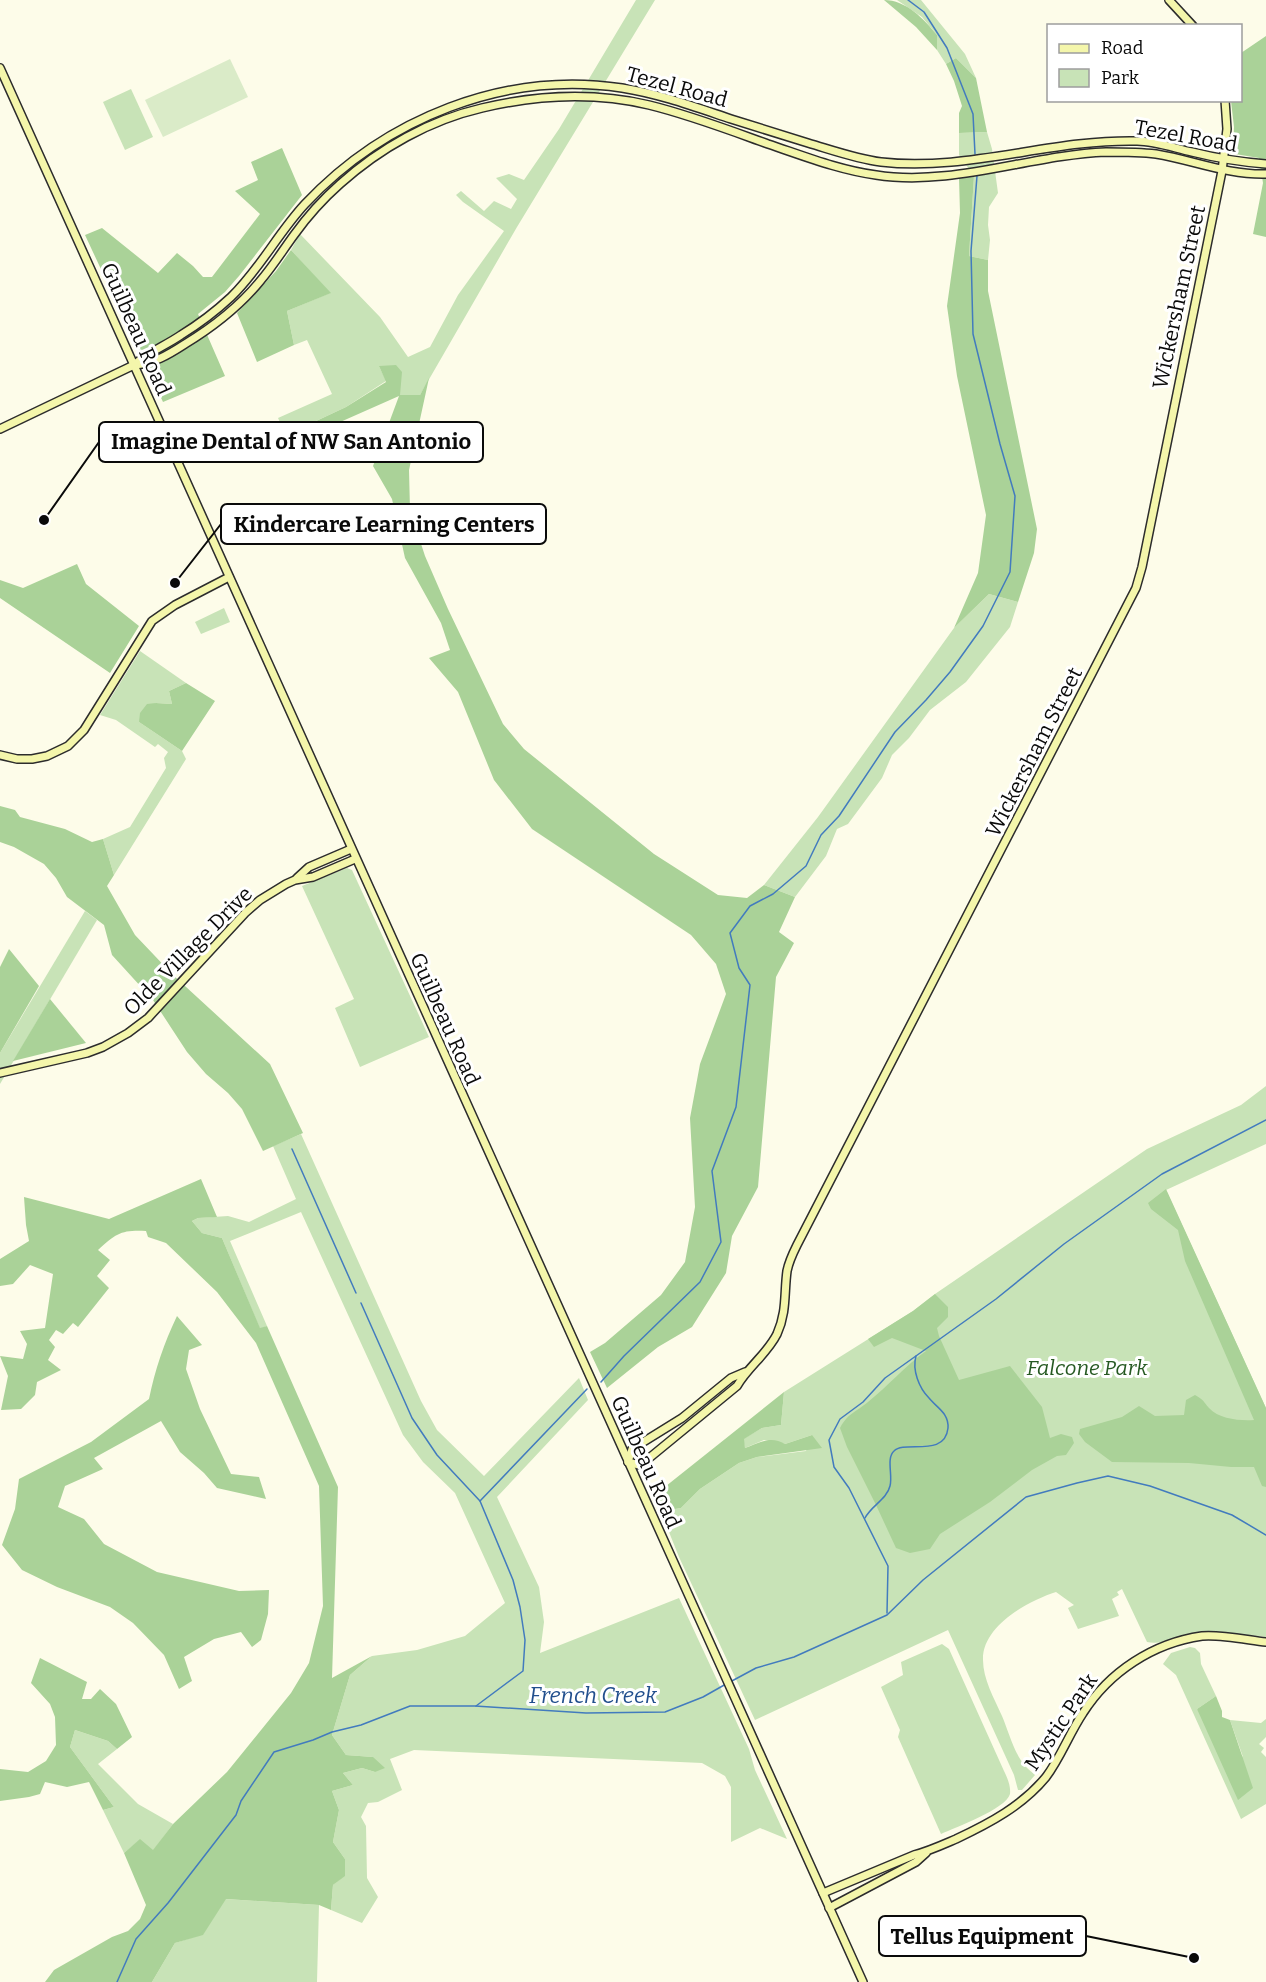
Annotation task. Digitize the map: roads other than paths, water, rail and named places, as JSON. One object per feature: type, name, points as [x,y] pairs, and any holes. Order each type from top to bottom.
[{"type":"main road","points":[[1169,0],[1191,24]]},
{"type":"main road","name":"Guilbeau Road","points":[[0,69],[862,1982]]},
{"type":"main road","name":"Tezel Road","points":[[0,429],[134,365],[144,355],[167,344],[201,322],[232,296],[255,270],[303,206],[334,175],[363,152],[395,131],[430,113],[510,91],[558,85],[628,89],[670,98],[762,129],[878,162],[932,164],[1074,144],[1137,141],[1224,159],[1266,164]]},
{"type":"main road","name":"Tezel Road","points":[[134,365],[148,364],[177,349],[237,306],[262,280],[304,222],[339,185],[373,159],[400,141],[445,120],[469,111],[510,102],[574,96],[649,105],[830,165],[878,176],[932,176],[996,168],[1071,154],[1107,152],[1159,154],[1222,171],[1266,174]]},
{"type":"main road","name":"Wickersham Street","points":[[745,1372],[731,1378],[682,1418],[632,1449],[628,1462],[639,1465],[648,1460],[737,1386],[745,1372],[766,1350],[777,1334],[786,1306],[789,1263],[797,1245],[1136,588],[1222,171],[1227,129],[1225,102]]},
{"type":"main road","points":[[0,755],[17,759],[32,759],[47,756],[68,746],[84,730],[152,621],[175,605],[229,577]]},
{"type":"main road","name":"Olde Village Drive","points":[[0,1073],[87,1053],[128,1033],[148,1018],[252,907],[295,880],[309,867],[351,849]]},
{"type":"main road","name":"Olde Village Drive","points":[[295,880],[313,877],[355,859]]},
{"type":"main road","name":"Mystic Park","points":[[823,1893],[914,1855],[928,1852],[998,1818],[1035,1789],[1057,1762],[1081,1715],[1091,1701],[1112,1677],[1135,1660],[1155,1650],[1203,1636],[1266,1642]]},
{"type":"main road","name":"Mystic Park","points":[[829,1908],[916,1862],[928,1852]]},
{"type":"waterway","points":[[908,0],[924,12],[947,48],[973,114],[975,154]]},
{"type":"waterway","points":[[601,1382],[624,1356],[700,1282],[721,1242],[712,1171],[736,1107],[750,985],[739,968],[730,933],[750,906],[773,894],[806,866],[821,835],[839,816],[895,732],[950,672],[983,626],[1010,572],[1015,496],[973,334],[971,251],[977,176]]},
{"type":"waterway","points":[[887,1613],[888,1566],[849,1488],[834,1467],[829,1440],[840,1419],[863,1402],[885,1378],[996,1299],[1064,1244],[1162,1174],[1266,1120]]},
{"type":"waterway","points":[[292,1149],[356,1293]]},
{"type":"waterway","points":[[361,1303],[412,1418],[437,1455],[480,1501],[513,1580],[525,1640],[523,1671],[476,1706]]},
{"type":"waterway","points":[[865,1518],[888,1491],[891,1482],[890,1458],[894,1451],[899,1448],[924,1447],[940,1443],[948,1428],[947,1418],[919,1384],[915,1367],[916,1356]]},
{"type":"waterway","points":[[480,1501],[587,1389]]},
{"type":"waterway","name":"French Creek","points":[[730,1682],[756,1668],[794,1657],[887,1615],[923,1580],[1026,1497],[1077,1483],[1108,1476],[1150,1486],[1232,1515],[1266,1535]]},
{"type":"waterway","name":"French Creek","points":[[117,1982],[136,1939],[168,1903],[236,1815],[241,1801],[274,1752],[332,1732],[361,1725],[410,1706],[475,1706],[586,1713],[665,1712],[703,1697],[726,1684]]},
{"type":"place","name":"Imagine Dental of NW San Antonio","points":[[44,520]]},
{"type":"place","name":"Kindercare Learning Centers","points":[[175,583]]},
{"type":"place","name":"Tellus Equipment","points":[[1194,1958]]},
{"type":"park label","name":"Falcone Park","points":[[1087,1368]]}]
